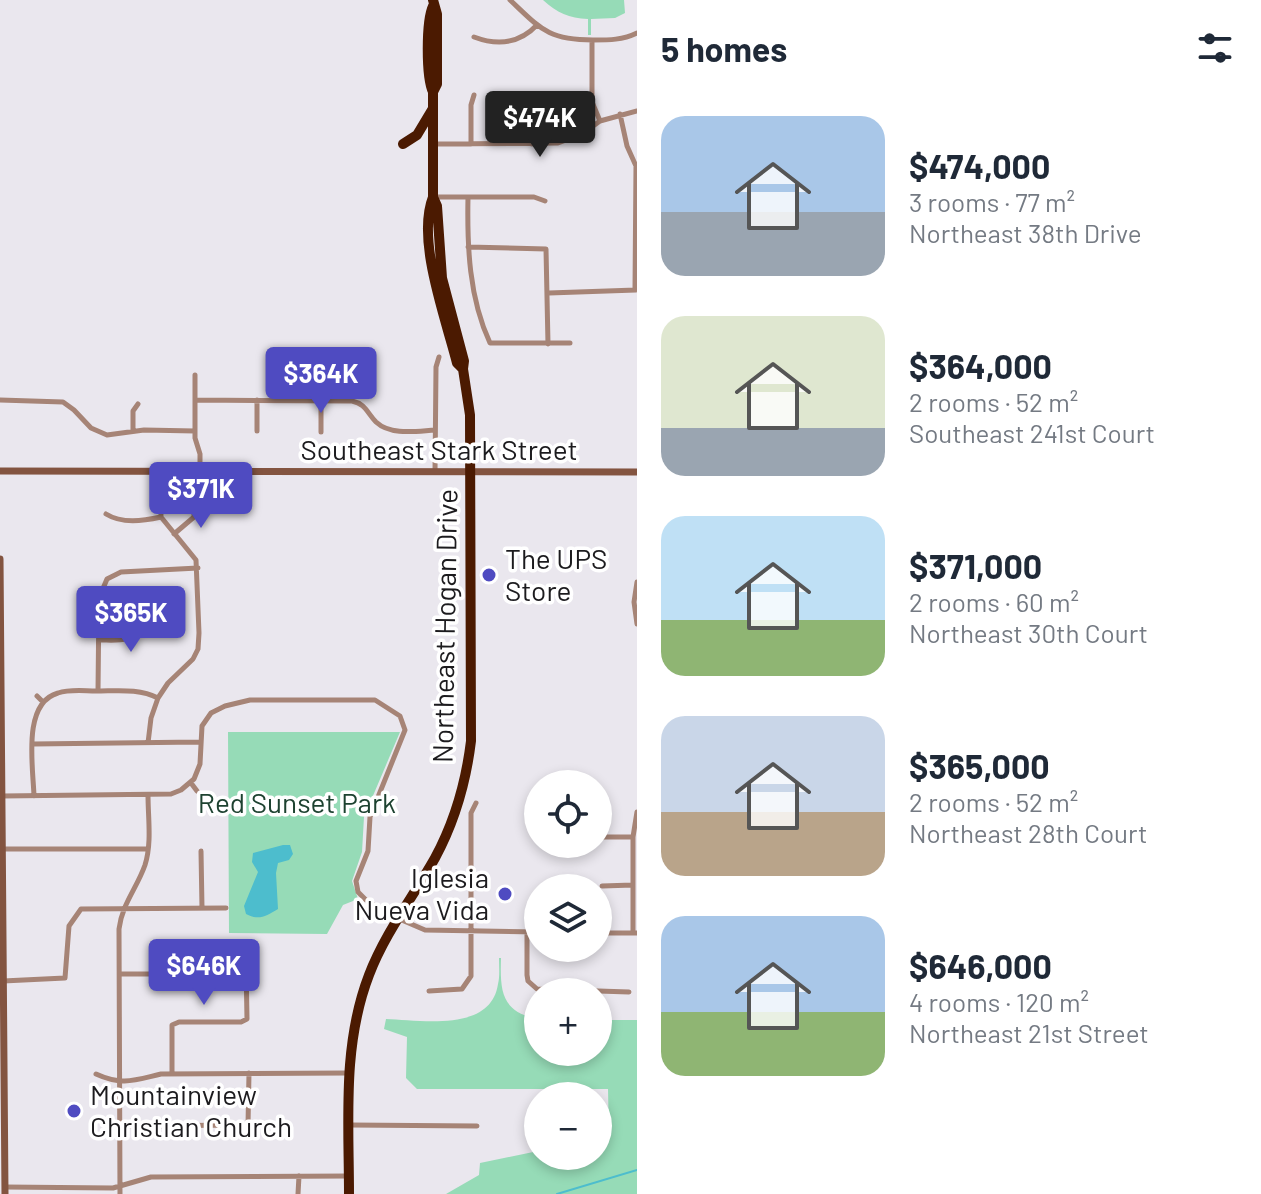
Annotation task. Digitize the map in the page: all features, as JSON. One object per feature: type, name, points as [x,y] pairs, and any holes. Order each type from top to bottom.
[{"type":"highway","name":"Northeast Hogan Drive","points":[[349,1194],[349,1073],[352,1036],[364,989],[397,919],[448,830],[462,793],[470,756],[473,719],[470,415],[463,369],[457,363],[434,277],[429,218],[433,197],[433,92],[429,84],[433,66],[429,14],[433,3]]},
{"type":"highway","points":[[403,144],[417,135],[433,108]]},
{"type":"main road","name":"Southeast Stark Street","points":[[0,471],[637,472]]},
{"type":"main road","points":[[0,559],[4,1190]]},
{"type":"street","points":[[510,0],[537,25],[562,39],[617,40],[637,33]]},
{"type":"street","points":[[474,37],[484,41],[515,41],[526,37],[537,25]]},
{"type":"street","points":[[592,40],[592,102],[600,121]]},
{"type":"street","points":[[471,144],[474,95]]},
{"type":"street","points":[[532,144],[532,107],[536,97]]},
{"type":"street","points":[[433,144],[558,143],[600,121],[637,111]]},
{"type":"street","points":[[549,293],[636,290],[635,171],[620,114]]},
{"type":"street","points":[[433,197],[534,197],[545,201]]},
{"type":"street","points":[[468,197],[468,247],[476,295],[490,343],[570,343]]},
{"type":"street","points":[[468,247],[546,249],[548,344]]},
{"type":"street","points":[[435,472],[436,367],[439,357]]},
{"type":"street","points":[[195,375],[195,431],[200,472]]},
{"type":"street","points":[[0,400],[58,401],[74,410],[84,427],[107,435],[133,431],[195,431]]},
{"type":"street","points":[[195,400],[352,401],[369,406],[377,422],[391,431],[435,430]]},
{"type":"street","points":[[257,400],[257,431]]},
{"type":"street","points":[[321,401],[321,432]]},
{"type":"street","points":[[133,431],[133,411],[138,404]]},
{"type":"street","points":[[148,743],[151,718],[158,698],[168,683],[193,659],[198,649],[198,568],[192,553],[161,517],[160,471]]},
{"type":"street","points":[[174,534],[194,517],[194,509]]},
{"type":"street","points":[[106,514],[115,520],[161,517]]},
{"type":"street","points":[[98,691],[99,598],[104,577],[121,572],[198,568]]},
{"type":"street","points":[[637,582],[634,602],[637,624]]},
{"type":"street","points":[[99,640],[129,640],[144,627]]},
{"type":"street","points":[[34,796],[34,719],[43,702],[62,692],[137,691],[158,698]]},
{"type":"street","points":[[37,696],[43,702]]},
{"type":"street","points":[[2,796],[171,794],[191,783],[199,769],[202,726],[216,709],[250,700],[375,700],[400,716],[404,735],[370,817],[368,851],[356,881],[361,896],[397,919],[430,932],[524,932]]},
{"type":"street","points":[[33,744],[199,742]]},
{"type":"street","points":[[191,783],[197,791]]},
{"type":"street","points":[[120,1194],[119,929],[123,909],[140,876],[148,849],[148,795]]},
{"type":"street","points":[[429,991],[458,990],[466,986],[471,976],[471,813],[476,803]]},
{"type":"street","points":[[612,933],[635,933],[633,837],[637,812]]},
{"type":"street","points":[[612,837],[633,837]]},
{"type":"street","points":[[2,849],[148,849]]},
{"type":"street","points":[[201,851],[202,908]]},
{"type":"street","points":[[612,886],[633,885]]},
{"type":"street","points":[[3,981],[65,978],[69,926],[81,909],[226,908]]},
{"type":"street","points":[[527,962],[528,981],[537,989],[629,992]]},
{"type":"street","points":[[120,974],[153,974],[194,963],[246,963],[247,1019],[241,1022],[179,1022],[172,1025],[172,1074]]},
{"type":"street","points":[[121,1126],[248,1125],[249,1073]]},
{"type":"street","points":[[96,1074],[110,1080],[140,1081],[157,1074],[349,1073]]},
{"type":"street","points":[[349,1125],[477,1126]]},
{"type":"street","points":[[298,1194],[299,1176]]},
{"type":"street","points":[[4,1190],[119,1186],[151,1177],[349,1176]]},
{"type":"green space","points":[[543,0],[624,0],[625,13],[615,18],[591,19],[591,35],[588,35],[588,19],[564,14]]},
{"type":"green space","name":"Red Sunset Park","points":[[228,732],[400,732],[364,817],[362,852],[352,881],[358,899],[343,905],[327,934],[229,933]]},
{"type":"green space","points":[[501,958],[505,998],[524,1015],[524,1066],[612,1066],[612,1020],[637,1020],[637,1194],[446,1194],[479,1175],[480,1163],[524,1154],[524,1170],[612,1170],[612,1082],[524,1082],[524,1089],[417,1089],[406,1078],[407,1037],[384,1029],[386,1019],[435,1021],[468,1017],[493,1000]]},
{"type":"water","points":[[290,845],[293,854],[289,860],[278,863],[278,909],[266,916],[246,914],[244,906],[258,872],[252,862],[253,853]]},
{"type":"waterway","points":[[557,1194],[637,1170]]},
{"type":"place","name":"The UPS Store","points":[[489,575]]},
{"type":"place","name":"Iglesia Nueva Vida","points":[[505,894]]},
{"type":"place","name":"Mountainview Christian Church","points":[[74,1111]]}]
